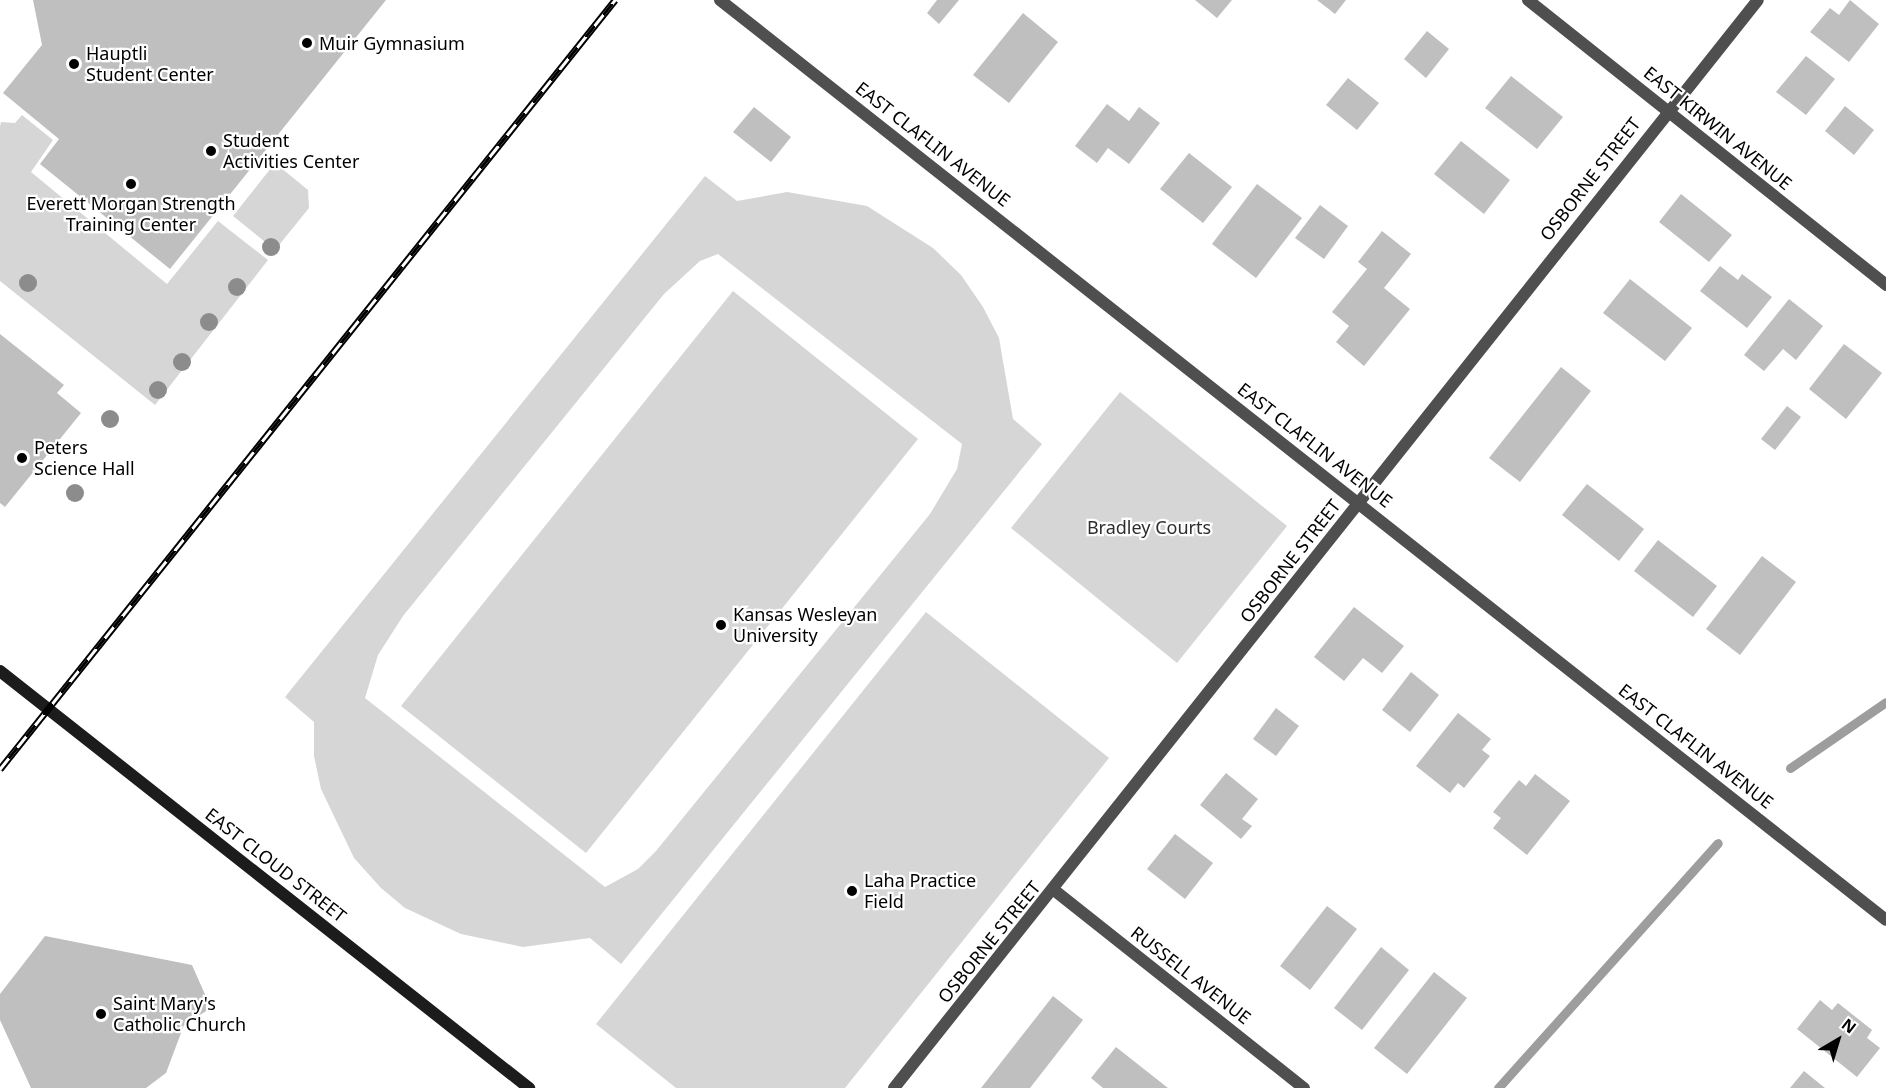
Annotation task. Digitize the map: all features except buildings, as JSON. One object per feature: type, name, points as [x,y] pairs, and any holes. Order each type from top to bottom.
[{"type":"main road","name":"EAST CLOUD STREET","points":[[0,671],[529,1088]]},
{"type":"street","name":"EAST CLAFLIN AVENUE","points":[[720,0],[1886,920]]},
{"type":"street","name":"EAST KIRWIN AVENUE","points":[[1528,0],[1886,285]]},
{"type":"street","name":"OSBORNE STREET","points":[[894,1088],[1054,890],[1667,110],[1758,0]]},
{"type":"street","name":"RUSSELL AVENUE","points":[[1054,890],[1304,1088]]},
{"type":"green space","points":[[22,115],[53,140],[31,172],[167,284],[218,221],[268,260],[155,405],[0,281],[0,127],[1,122],[15,123]]},
{"type":"green space","points":[[275,163],[308,190],[309,208],[275,250],[233,216]]},
{"type":"green space","points":[[705,176],[737,201],[787,192],[867,206],[933,248],[961,275],[983,307],[999,338],[1013,419],[1042,444],[621,964],[590,938],[523,947],[461,934],[405,908],[381,888],[354,858],[321,789],[314,756],[314,722],[285,697]],"holes":[[[718,254],[962,444],[957,469],[930,514],[656,851],[638,869],[605,887],[365,698],[378,655],[403,616],[664,294],[700,261]]]},
{"type":"green space","points":[[733,291],[918,439],[586,853],[401,706]]},
{"type":"green space","name":"Bradley Courts","points":[[1120,392],[1287,526],[1177,663],[1011,528]]},
{"type":"green space","name":"Laha Practice Field","points":[[926,612],[1109,758],[845,1088],[676,1088],[596,1024]]},
{"type":"waterway","points":[[1790,768],[1886,702]]},
{"type":"waterway","points":[[1498,1088],[1718,843]]},
{"type":"railway","points":[[0,769],[615,0]]},
{"type":"place","name":"Muir Gymnasium","points":[[307,43]]},
{"type":"place","name":"Hauptli Student Center","points":[[74,64]]},
{"type":"place","name":"Student Activities Center","points":[[211,151]]},
{"type":"place","name":"Everett Morgan Strength Training Center","points":[[131,184]]},
{"type":"place","name":"Peters Science Hall","points":[[22,458]]},
{"type":"place","name":"Kansas Wesleyan University","points":[[721,625]]},
{"type":"place","name":"Laha Practice Field","points":[[852,891]]},
{"type":"place","name":"Saint Mary's Catholic Church","points":[[101,1014]]}]
